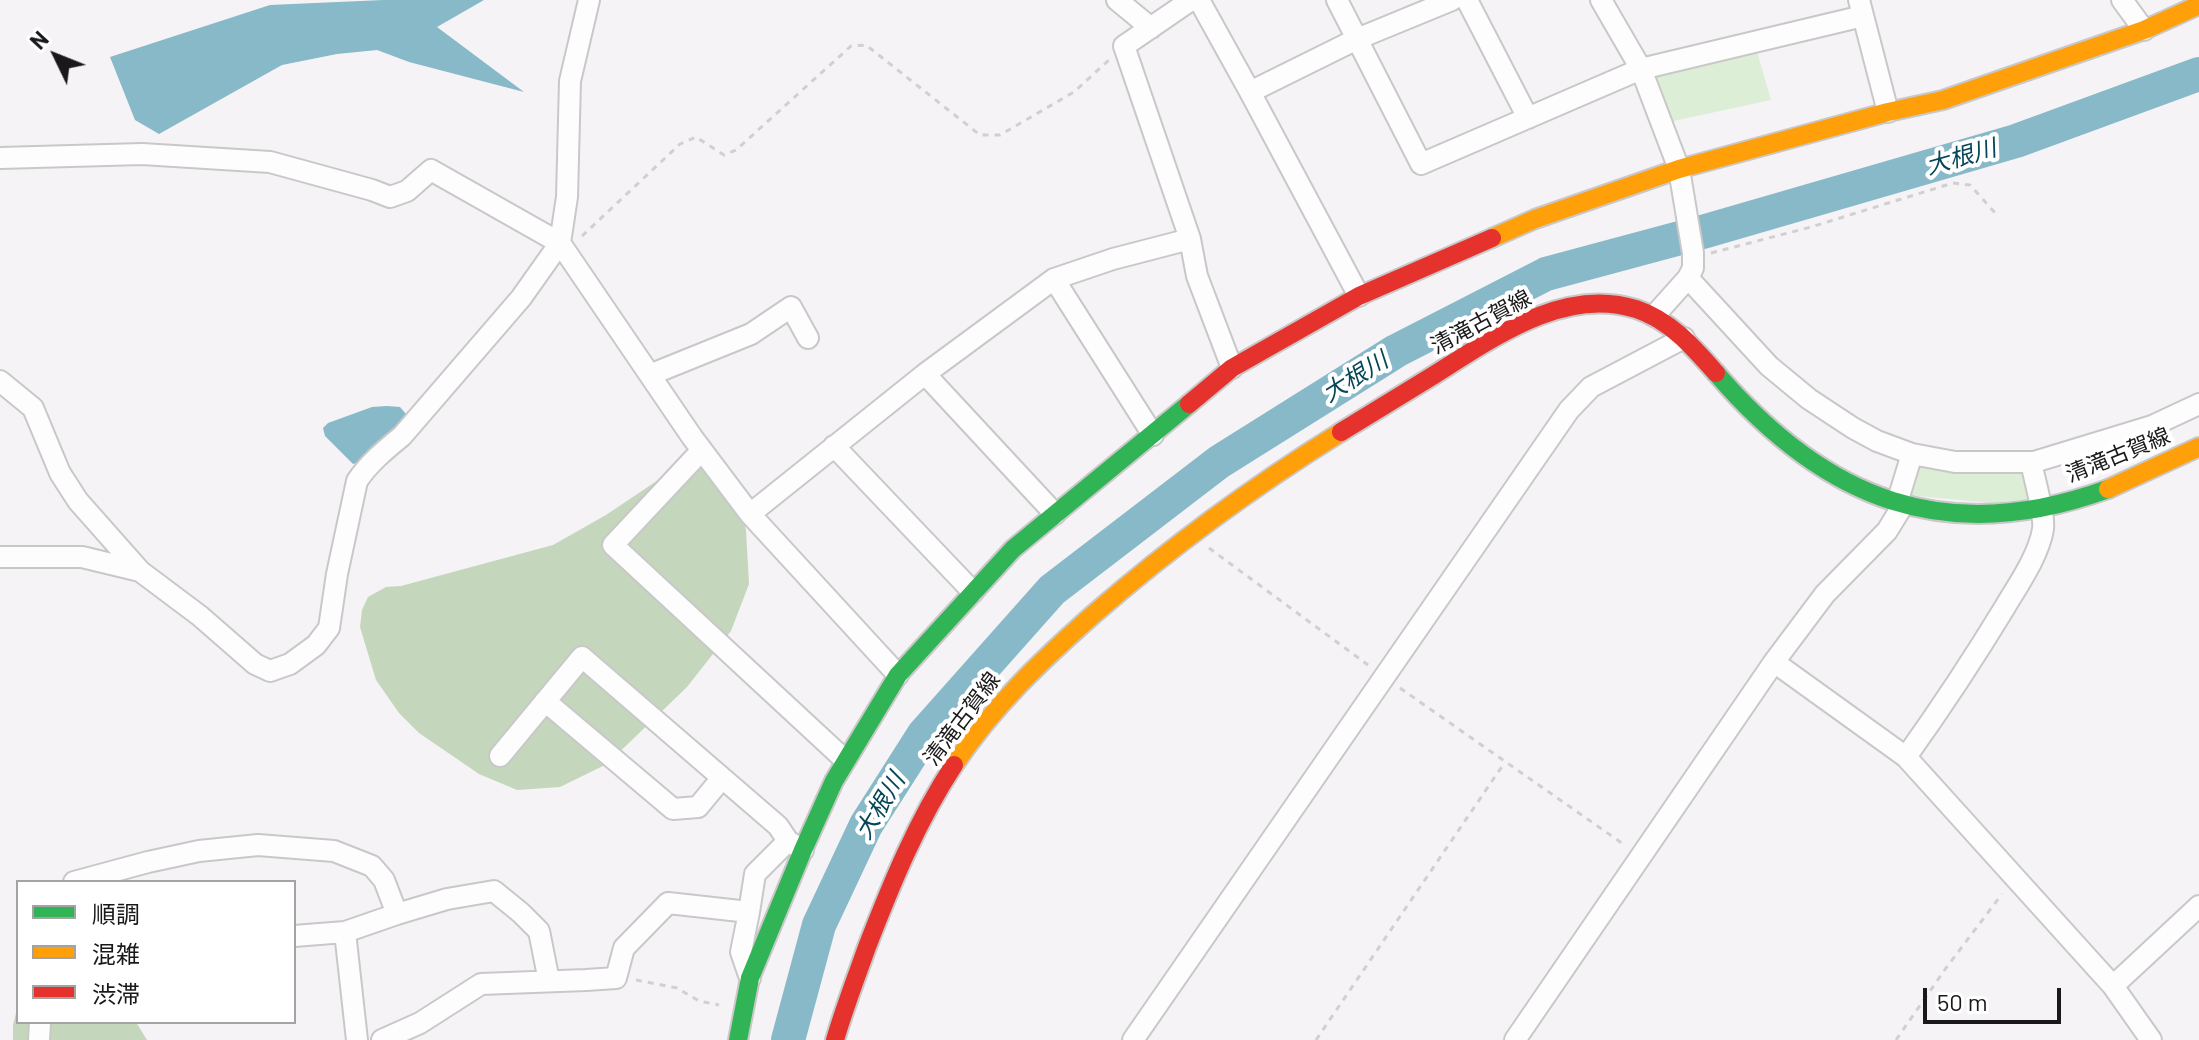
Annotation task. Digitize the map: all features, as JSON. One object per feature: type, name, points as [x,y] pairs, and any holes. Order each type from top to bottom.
[{"type":"street","points":[[0,381],[33,408],[60,473],[78,501],[140,571],[200,616],[255,664],[270,671],[290,664],[316,645],[329,628],[357,481],[365,468],[402,436],[521,298],[560,243],[567,197],[570,81],[589,0]]},
{"type":"street","points":[[1117,0],[1151,28]]},
{"type":"street","points":[[1191,0],[1124,46],[1190,239],[1197,276],[1232,368]]},
{"type":"street","points":[[1199,0],[1359,296]]},
{"type":"street","points":[[1337,0],[1421,164],[1641,69],[1861,8],[1888,112]]},
{"type":"street","points":[[1250,92],[1357,39],[1452,0]]},
{"type":"street","points":[[1467,0],[1528,118]]},
{"type":"street","points":[[1601,0],[1641,69],[1679,173],[1691,264],[1769,366],[1809,399],[1877,441],[1912,454],[1955,462],[2031,462],[2152,426],[2199,404]]},
{"type":"street","points":[[2122,0],[2144,30]]},
{"type":"street","points":[[738,1040],[750,978],[795,846],[898,675],[1013,549],[1232,368],[1359,296],[1535,219],[1888,112],[1943,100],[2144,30],[2199,5]]},
{"type":"street","points":[[0,158],[142,154],[270,162],[390,197],[407,191],[431,170],[560,243],[702,450],[750,514],[898,675]]},
{"type":"street","points":[[750,514],[925,374],[1054,279],[1113,259],[1190,239]]},
{"type":"street","points":[[1654,316],[1691,264]]},
{"type":"street","points":[[1054,279],[1153,435]]},
{"type":"street","name":"清滝古賀線","points":[[835,1040],[881,910],[932,800],[989,717],[1024,678],[1127,585],[1190,534],[1386,405],[1493,340],[1537,318],[1561,308],[1586,303],[1633,307],[1654,316],[1684,338],[1766,427],[1804,457],[1850,484],[1900,504],[1947,512],[1991,514],[2040,509],[2078,500],[2199,447]]},
{"type":"street","points":[[652,374],[751,334],[791,307],[808,338]]},
{"type":"street","points":[[1133,1040],[1569,410],[1591,387],[1684,338]]},
{"type":"street","points":[[925,374],[1055,514]]},
{"type":"street","points":[[834,446],[973,592]]},
{"type":"street","points":[[702,450],[613,545],[845,760]]},
{"type":"street","points":[[1515,1040],[1774,662],[1825,594],[1887,531],[1900,504],[1912,454]]},
{"type":"street","points":[[1906,757],[1949,697],[2025,573],[2044,526],[2031,462]]},
{"type":"street","points":[[0,557],[82,557],[140,571]]},
{"type":"street","points":[[500,756],[582,657],[778,826],[795,846]]},
{"type":"street","points":[[1774,662],[1906,757],[2113,986],[2151,1040]]},
{"type":"street","points":[[545,701],[673,809],[698,807],[722,778]]},
{"type":"street","points":[[81,880],[199,851],[258,845],[334,851],[372,866],[384,880],[397,914]]},
{"type":"street","points":[[750,978],[741,952],[755,874],[795,846]]},
{"type":"street","points":[[296,936],[345,932],[447,899],[494,891],[539,931],[549,981]]},
{"type":"street","points":[[382,1040],[420,1023],[481,984],[616,978],[624,948],[668,903],[749,912]]},
{"type":"street","points":[[2113,986],[2199,906]]},
{"type":"street","points":[[345,932],[357,1040]]},
{"type":"path","points":[[560,243],[578,240],[680,144],[696,137],[724,155],[736,150],[851,46],[866,45],[980,135],[1000,135],[1074,92],[1124,46]]},
{"type":"path","points":[[1691,264],[1707,254],[1953,183],[1970,185],[1997,215]]},
{"type":"path","points":[[1190,534],[1384,676],[1641,856]]},
{"type":"path","points":[[1316,1040],[1505,762]]},
{"type":"path","points":[[1896,1040],[1946,968],[2016,877]]},
{"type":"path","points":[[616,978],[677,988],[699,1001],[744,1009]]},
{"type":"green space","points":[[1756,48],[1771,100],[1669,122],[1652,75]]},
{"type":"green space","points":[[1918,463],[2023,468],[2033,499],[1990,503],[1908,495]]},
{"type":"green space","points":[[706,464],[738,496],[746,530],[749,584],[731,631],[687,687],[607,764],[560,787],[517,790],[479,774],[419,733],[399,713],[376,680],[360,627],[362,610],[368,597],[386,587],[401,586],[553,545],[606,515],[673,470]]},
{"type":"green space","points":[[16,1013],[16,1024],[137,1024],[147,1040],[13,1040]]},
{"type":"water","points":[[484,0],[437,27],[524,92],[409,62],[377,50],[337,54],[282,65],[159,134],[135,120],[110,57],[270,5]]},
{"type":"water","points":[[372,407],[400,407],[406,414],[383,444],[361,461],[353,464],[325,436],[323,428],[328,423]]},
{"type":"waterway","name":"大根川","points":[[788,1040],[819,925],[866,825],[924,734],[1052,590],[1219,462],[1396,351],[1546,274],[2016,141],[2199,74]]},
{"type":"traffic: fast","points":[[1716,373],[1757,417],[1800,453],[1845,481],[1892,501],[1942,512],[1994,514],[2049,506],[2108,489]]},
{"type":"traffic: fast","points":[[738,1040],[750,978],[803,850],[834,781],[898,675],[1013,549],[1189,404]]},
{"type":"traffic: slow","points":[[1492,238],[1535,219],[1679,169],[1943,100],[2144,30],[2199,5]]},
{"type":"traffic: slow","points":[[954,765],[1019,684],[1095,613],[1214,518],[1341,432]]},
{"type":"traffic: slow","points":[[2108,489],[2199,447]]},
{"type":"traffic: jam","points":[[1189,404],[1232,368],[1359,296],[1492,238]]},
{"type":"traffic: jam","points":[[1341,432],[1505,332],[1556,310],[1582,304],[1609,304],[1636,309],[1660,320],[1716,373]]},
{"type":"traffic: jam","points":[[835,1040],[895,877],[928,808],[954,765]]}]
